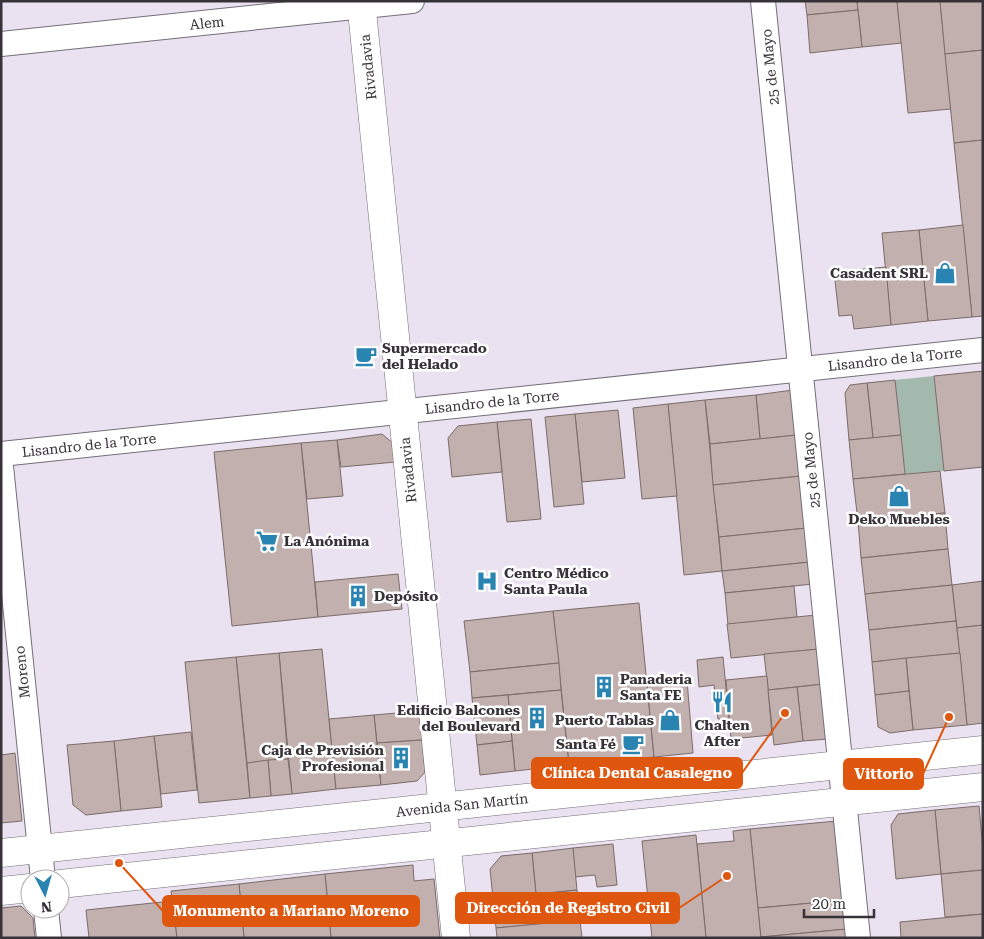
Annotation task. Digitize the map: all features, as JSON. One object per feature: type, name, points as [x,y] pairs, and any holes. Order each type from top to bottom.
[{"type":"main road","name":"Rivadavia","points":[[362,4],[456,938]]},
{"type":"main road","name":"Avenida San Martín","points":[[1,853],[983,750]]},
{"type":"main road","points":[[70,883],[983,787]]},
{"type":"main road","points":[[1,891],[20,889]]},
{"type":"street","name":"Alem","points":[[1,44],[362,4],[412,1]]},
{"type":"street","name":"25 de Mayo","points":[[763,1],[858,938]]},
{"type":"street","name":"Lisandro de la Torre","points":[[1,454],[983,350]]},
{"type":"street","name":"Moreno","points":[[1,466],[42,869]]},
{"type":"street","points":[[47,919],[49,938]]},
{"type":"green space","points":[[934,376],[944,471],[905,474],[895,380]]},
{"type":"building","points":[[805,1],[857,1],[858,10],[807,15]]},
{"type":"building","points":[[857,1],[897,1],[902,43],[862,47]]},
{"type":"building","points":[[897,1],[940,1],[951,109],[908,113]]},
{"type":"building","points":[[940,1],[983,1],[983,50],[945,54]]},
{"type":"building","points":[[858,10],[862,47],[810,53],[807,15]]},
{"type":"building","points":[[983,50],[983,140],[954,143],[945,54]]},
{"type":"building","points":[[983,140],[983,316],[972,317],[954,143]]},
{"type":"building","name":"Casadent SRL","points":[[963,225],[972,317],[928,321],[919,230]]},
{"type":"building","points":[[919,230],[928,321],[891,325],[882,233]]},
{"type":"building","points":[[886,267],[891,325],[854,329],[852,315],[839,316],[834,272]]},
{"type":"building","points":[[983,371],[983,467],[944,471],[934,376]]},
{"type":"building","points":[[895,380],[901,435],[873,438],[867,383]]},
{"type":"building","points":[[867,383],[873,438],[849,440],[845,393],[850,385]]},
{"type":"building","points":[[793,390],[797,435],[760,439],[756,395]]},
{"type":"building","points":[[756,395],[760,439],[710,444],[705,400]]},
{"type":"building","points":[[705,400],[722,571],[684,575],[668,404]]},
{"type":"building","points":[[668,404],[677,496],[642,499],[633,408]]},
{"type":"building","points":[[618,410],[625,478],[582,482],[575,414]]},
{"type":"building","points":[[575,414],[584,504],[554,507],[545,417]]},
{"type":"building","points":[[531,419],[541,519],[507,522],[497,422]]},
{"type":"building","points":[[497,422],[502,472],[452,477],[448,438],[458,426]]},
{"type":"building","points":[[382,434],[394,444],[396,462],[341,467],[337,440]]},
{"type":"building","points":[[797,435],[801,476],[713,485],[710,444]]},
{"type":"building","points":[[901,435],[905,474],[853,479],[849,440]]},
{"type":"building","points":[[337,440],[343,496],[307,499],[301,443]]},
{"type":"building","name":"La Anónima","points":[[301,443],[318,617],[232,626],[214,452]]},
{"type":"building","name":"Deko Muebles","points":[[940,471],[945,513],[858,521],[853,479]]},
{"type":"building","points":[[801,476],[807,528],[719,537],[713,485]]},
{"type":"building","points":[[945,513],[948,549],[861,558],[858,521]]},
{"type":"building","points":[[807,528],[810,562],[722,571],[719,537]]},
{"type":"building","points":[[948,549],[952,585],[865,594],[861,558]]},
{"type":"building","points":[[810,562],[813,584],[725,593],[722,571]]},
{"type":"building","name":"Depósito","points":[[398,574],[402,609],[318,617],[315,582]]},
{"type":"building","points":[[983,581],[983,625],[957,628],[952,585]]},
{"type":"building","points":[[952,585],[956,621],[869,630],[865,594]]},
{"type":"building","points":[[794,586],[797,617],[728,625],[725,593]]},
{"type":"building","name":"Panaderia Santa FE","points":[[639,603],[654,757],[569,765],[553,611]]},
{"type":"building","points":[[553,611],[559,663],[470,672],[464,621]]},
{"type":"building","points":[[816,615],[819,649],[731,658],[727,624]]},
{"type":"building","points":[[956,621],[960,653],[872,662],[869,630]]},
{"type":"building","points":[[983,625],[983,723],[967,725],[957,628]]},
{"type":"building","points":[[322,649],[336,789],[292,794],[279,653]]},
{"type":"building","points":[[819,649],[823,684],[768,690],[764,654]]},
{"type":"building","points":[[279,653],[288,759],[247,763],[236,657]]},
{"type":"building","points":[[960,653],[967,725],[913,730],[906,658]]},
{"type":"building","points":[[236,657],[250,798],[199,803],[185,662]]},
{"type":"building","name":"Chalten After","points":[[723,657],[729,718],[718,719],[714,685],[699,687],[697,660]]},
{"type":"building","points":[[906,658],[909,691],[875,695],[872,662]]},
{"type":"building","points":[[559,663],[561,690],[472,698],[470,672]]},
{"type":"building","points":[[767,676],[772,735],[731,739],[726,680]]},
{"type":"building","name":"Puerto Tablas","points":[[687,680],[693,753],[654,757],[647,684]]},
{"type":"building","points":[[823,684],[828,739],[803,741],[797,687]]},
{"type":"building","points":[[797,687],[803,741],[774,745],[768,690]]},
{"type":"building","name":"Edificio Balcones del Boulevard","points":[[561,690],[569,765],[515,771],[508,695]]},
{"type":"building","points":[[909,691],[913,730],[890,733],[878,727],[875,695]]},
{"type":"building","points":[[508,695],[512,741],[477,745],[472,698]]},
{"type":"building","points":[[420,711],[422,740],[377,743],[374,715]]},
{"type":"building","points":[[374,715],[381,785],[336,789],[329,719]]},
{"type":"building","points":[[191,732],[197,790],[161,794],[154,736]]},
{"type":"building","points":[[154,736],[162,807],[121,811],[114,741]]},
{"type":"building","name":"Caja de Previsión Profesional","points":[[422,740],[425,772],[417,781],[381,785],[377,743]]},
{"type":"building","points":[[114,741],[121,811],[86,815],[73,805],[67,745]]},
{"type":"building","points":[[512,741],[515,771],[480,775],[477,745]]},
{"type":"building","points":[[15,753],[22,821],[1,823],[1,755]]},
{"type":"building","points":[[288,759],[292,794],[271,796],[268,760]]},
{"type":"building","points":[[268,760],[271,796],[250,798],[247,763]]},
{"type":"building","points":[[979,806],[983,870],[941,874],[935,810]]},
{"type":"building","points":[[935,810],[941,874],[896,879],[891,825],[898,814]]},
{"type":"building","points":[[837,821],[845,900],[758,908],[750,829]]},
{"type":"building","points":[[750,829],[761,938],[706,938],[697,844],[734,841],[733,831]]},
{"type":"building","points":[[696,835],[706,938],[652,938],[642,841]]},
{"type":"building","points":[[613,844],[617,885],[597,887],[595,875],[575,877],[573,848]]},
{"type":"building","points":[[573,848],[577,890],[536,894],[532,853]]},
{"type":"building","points":[[532,853],[536,894],[493,899],[490,869],[501,856]]},
{"type":"building","points":[[413,865],[414,881],[434,879],[440,938],[331,938],[325,874]]},
{"type":"building","points":[[983,870],[983,914],[945,917],[941,874]]},
{"type":"building","points":[[325,874],[331,938],[244,938],[239,884]]},
{"type":"building","points":[[239,884],[244,938],[177,938],[171,891]]},
{"type":"building","points":[[577,890],[580,920],[496,928],[493,899]]},
{"type":"building","points":[[845,900],[847,929],[761,937],[758,908]]},
{"type":"building","points":[[172,901],[177,938],[89,938],[86,910]]},
{"type":"building","points":[[20,906],[20,919],[33,919],[35,938],[1,938],[1,908]]},
{"type":"building","points":[[983,914],[983,938],[901,938],[900,922]]},
{"type":"building","points":[[580,920],[582,938],[497,938],[496,928]]},
{"type":"building","points":[[847,929],[848,938],[761,937]]},
{"type":"place","name":"Casadent SRL","points":[[945,273]]},
{"type":"place","name":"Supermercado del Helado","points":[[366,356]]},
{"type":"place","name":"Deko Muebles","points":[[899,496]]},
{"type":"place","name":"La Anónima","points":[[267,541]]},
{"type":"place","name":"Centro Médico Santa Paula","points":[[487,581]]},
{"type":"place","name":"Depósito","points":[[358,596]]},
{"type":"place","name":"Panaderia Santa FE","points":[[604,687]]},
{"type":"place","name":"Chalten After","points":[[722,702]]},
{"type":"place","name":"Clínica Dental Casalegno","points":[[785,713]]},
{"type":"place","name":"Vittorio","points":[[949,717]]},
{"type":"place","name":"Edificio Balcones del Boulevard","points":[[537,718]]},
{"type":"place","name":"Puerto Tablas","points":[[670,720]]},
{"type":"place","name":"Santa Fé","points":[[633,744]]},
{"type":"place","name":"Caja de Previsión Profesional","points":[[401,758]]},
{"type":"place","name":"Monumento a Mariano Moreno","points":[[119,863]]},
{"type":"place","name":"Dirección de Registro Civil","points":[[727,876]]}]
